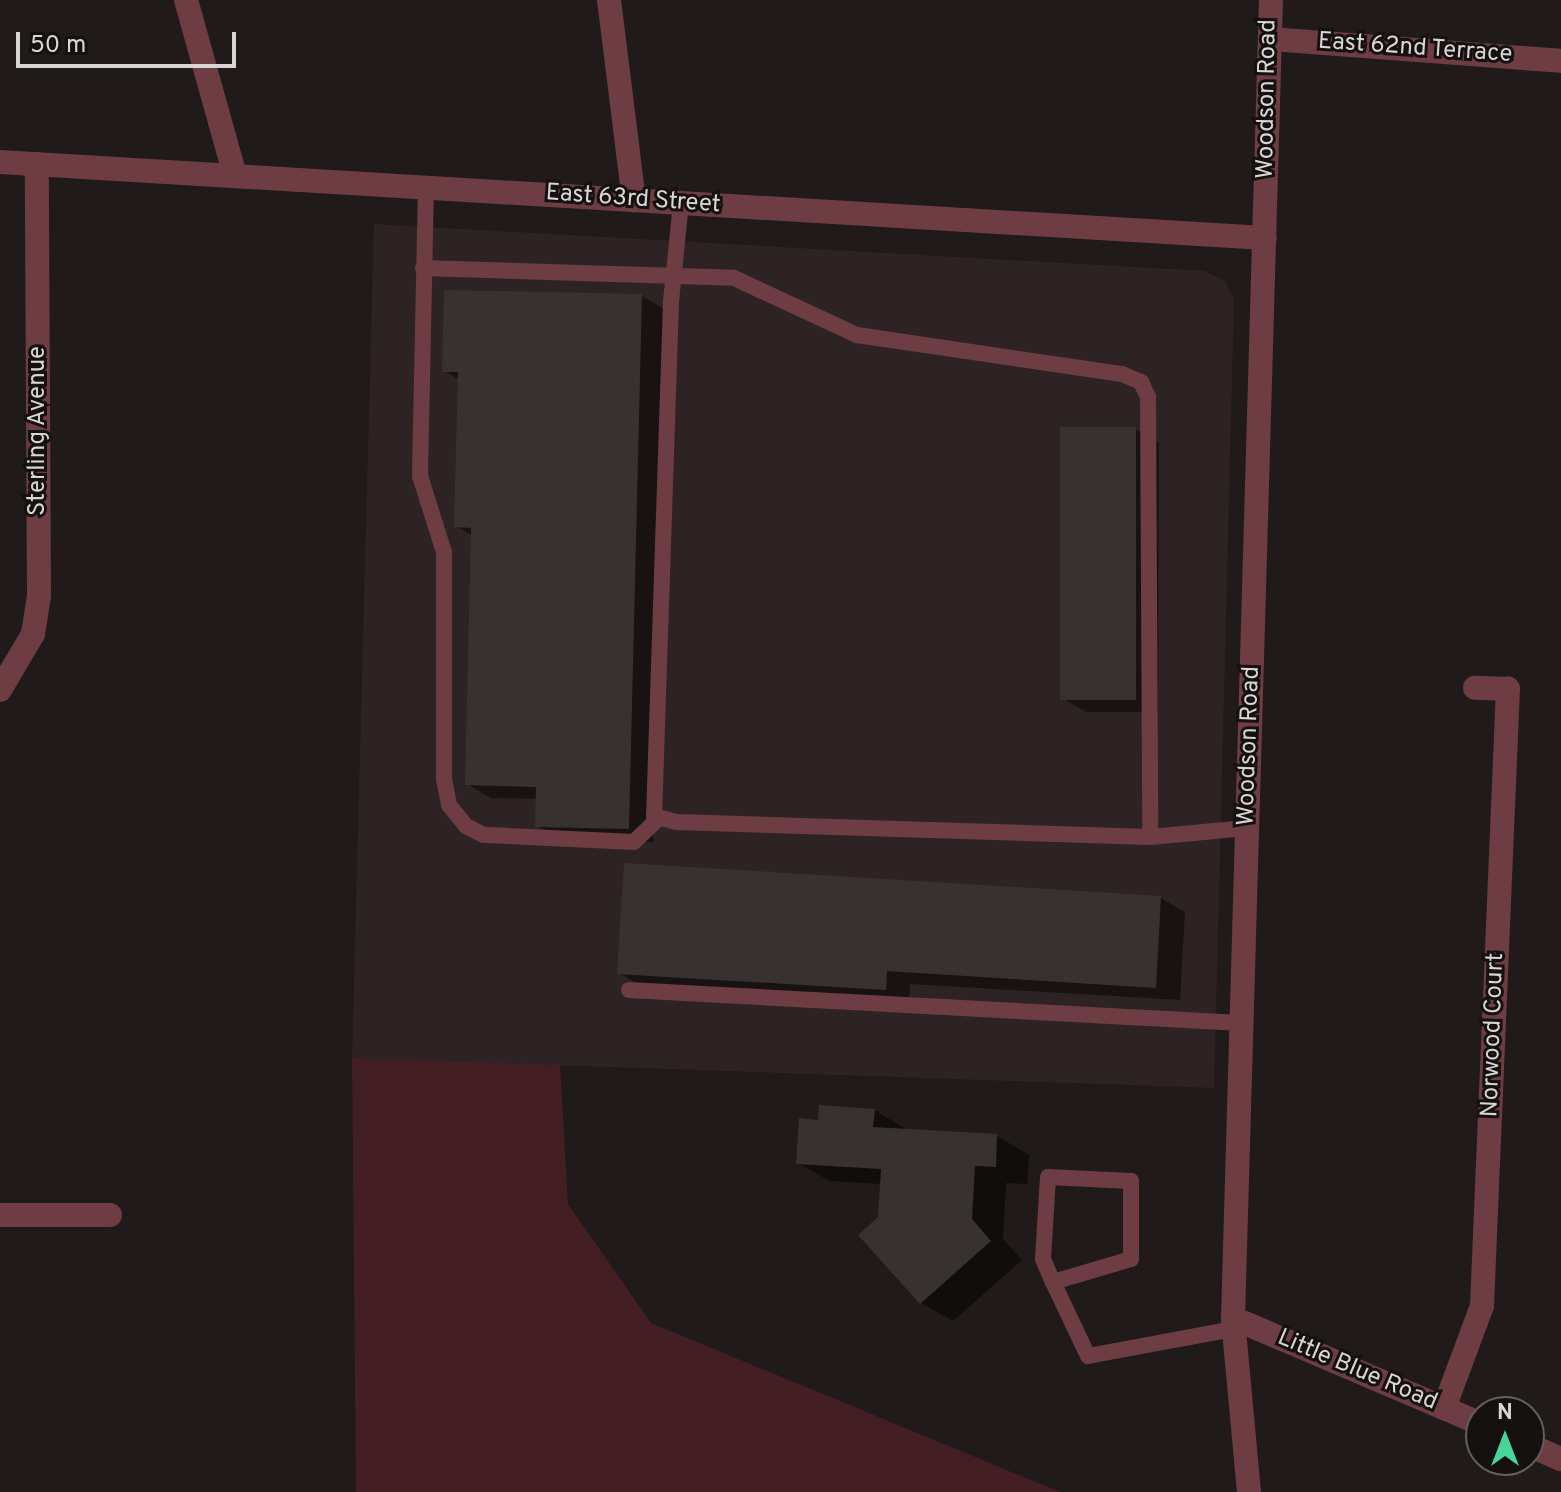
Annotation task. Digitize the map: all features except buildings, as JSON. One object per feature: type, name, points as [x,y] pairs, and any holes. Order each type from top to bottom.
[{"type":"street","points":[[186,0],[235,176]]},
{"type":"street","points":[[609,0],[634,200]]},
{"type":"street","name":"Woodson Road","points":[[1249,1492],[1233,1323],[1271,0]]},
{"type":"street","name":"East 62nd Terrace","points":[[1270,39],[1561,61]]},
{"type":"street","name":"East 63rd Street","points":[[0,162],[1265,238]]},
{"type":"street","name":"Sterling Avenue","points":[[0,690],[33,634],[39,595],[37,164]]},
{"type":"street","name":"Norwood Court","points":[[1444,1408],[1482,1306],[1483,1290],[1508,689],[1475,688]]},
{"type":"street","points":[[0,1215],[110,1215]]},
{"type":"street","name":"Little Blue Road","points":[[1233,1323],[1465,1417]]},
{"type":"lane","points":[[426,187],[420,476],[445,568],[444,779],[449,805],[466,826],[484,835],[634,842],[659,818]]},
{"type":"lane","points":[[681,203],[673,273],[654,816],[1150,837],[1247,828]]},
{"type":"lane","points":[[423,268],[673,273],[734,278],[857,335],[1122,374],[1141,382],[1148,397],[1150,837]]},
{"type":"lane","points":[[629,990],[1241,1023]]},
{"type":"lane","points":[[1053,1282],[1131,1259],[1131,1181],[1048,1177],[1043,1259],[1053,1282],[1088,1356],[1233,1323]]},
{"type":"shaded area","points":[[374,224],[1204,271],[1225,281],[1234,299],[1214,1088],[352,1058]]},
{"type":"shaded area","points":[[352,1058],[560,1065],[568,1204],[651,1323],[1060,1492],[356,1492]]}]
